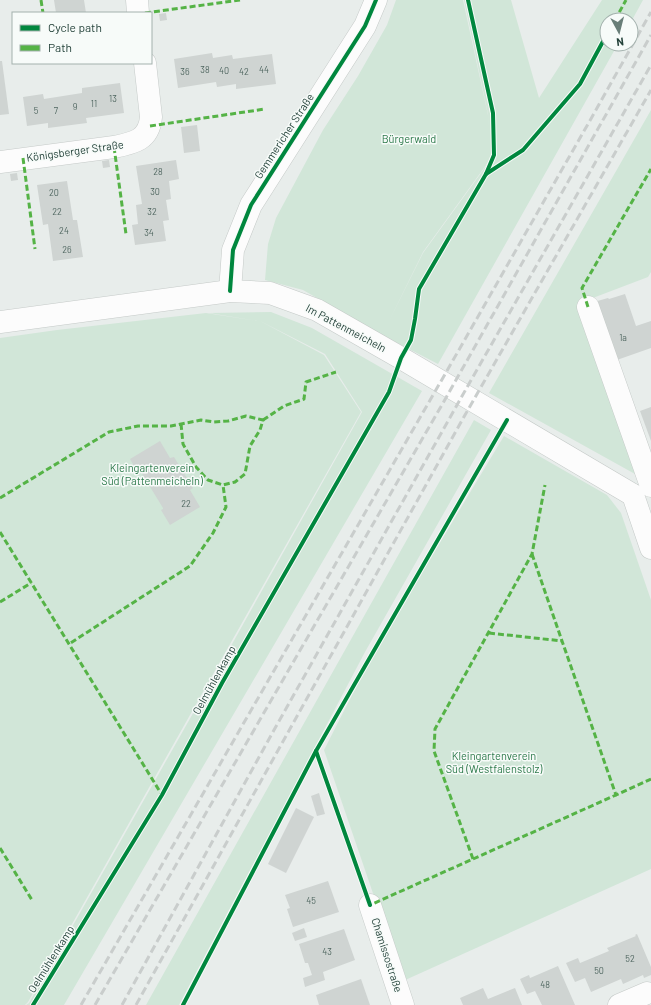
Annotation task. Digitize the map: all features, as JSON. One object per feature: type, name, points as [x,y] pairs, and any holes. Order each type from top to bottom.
[{"type":"street","points":[[136,0],[138,12]]},
{"type":"street","name":"Gemmericher Straße","points":[[230,291],[233,250],[251,205],[365,26],[376,0]]},
{"type":"street","name":"Königsberger Straße","points":[[0,162],[114,147],[138,140],[146,134],[150,126],[151,117],[144,64]]},
{"type":"street","name":"Im Pattenmeicheln","points":[[0,322],[230,291],[270,293],[317,310],[408,362],[645,489]]},
{"type":"street","points":[[588,307],[645,489],[651,548]]},
{"type":"street","name":"Chamissostraße","points":[[370,905],[403,1005]]},
{"type":"street","points":[[619,1005],[647,993]]},
{"type":"green space","name":"Bürgerwald","points":[[396,0],[463,0],[488,115],[489,132],[488,114],[464,0],[511,0],[539,98],[602,0],[643,0],[636,12],[599,12],[599,52],[614,52],[438,364],[382,335],[303,290],[265,280],[268,244],[276,218],[323,130],[358,76],[387,25]],"holes":[[[489,161],[423,253],[390,319],[423,252]]]},
{"type":"green space","points":[[651,110],[651,272],[648,277],[577,304],[636,471],[635,474],[489,393]]},
{"type":"green space","name":"Kleingartenverein Süd (Pattenmeicheln)","points":[[271,312],[312,328],[422,391],[64,1005],[26,1005],[29,1003],[362,412],[325,354],[260,321],[324,355],[361,412],[28,1002],[25,1005],[0,1005],[0,338],[206,313],[258,321],[209,313]]},
{"type":"green space","points":[[474,420],[491,430],[365,652],[179,1005],[146,1005]]},
{"type":"green space","name":"Kleingartenverein Süd (Westfalenstolz)","points":[[504,436],[607,495],[621,513],[651,600],[651,869],[403,981],[324,750],[373,654]]},
{"type":"building","points":[[54,0],[84,0],[86,12],[56,12]]},
{"type":"building","points":[[166,13],[167,20],[160,21],[159,14]]},
{"type":"building","points":[[212,53],[213,58],[232,55],[233,59],[272,54],[276,84],[236,89],[236,84],[217,87],[216,82],[178,88],[174,59]]},
{"type":"building","points":[[0,61],[2,61],[9,114],[0,115]]},
{"type":"building","points":[[120,83],[124,113],[86,118],[87,123],[48,128],[48,123],[27,126],[23,97],[43,94],[44,99],[82,93],[82,88]]},
{"type":"building","points":[[197,125],[200,151],[184,153],[181,127]]},
{"type":"building","points":[[109,160],[110,167],[103,168],[102,161]]},
{"type":"building","points":[[176,160],[179,179],[169,181],[171,199],[166,200],[169,220],[163,221],[166,241],[135,245],[132,225],[138,224],[136,205],[142,204],[136,166]]},
{"type":"building","points":[[17,173],[18,180],[11,181],[10,174]]},
{"type":"building","points":[[67,181],[73,220],[77,220],[83,257],[53,261],[48,224],[43,225],[37,185]]},
{"type":"building","points":[[625,294],[636,326],[651,321],[651,348],[614,361],[594,302]]},
{"type":"building","points":[[651,407],[651,441],[640,411]]},
{"type":"building","points":[[160,441],[170,458],[174,457],[193,488],[190,490],[200,507],[170,525],[161,510],[163,508],[141,472],[138,473],[130,459]]},
{"type":"building","points":[[319,793],[325,814],[317,816],[311,796]]},
{"type":"building","points":[[296,808],[314,817],[286,873],[268,864]]},
{"type":"building","points":[[328,881],[339,912],[293,927],[287,909],[290,908],[285,895]]},
{"type":"building","points":[[304,928],[307,937],[295,941],[292,933]]},
{"type":"building","points":[[344,929],[355,960],[323,972],[325,980],[305,987],[303,978],[312,975],[308,963],[305,963],[299,944]]},
{"type":"building","points":[[637,934],[651,967],[651,975],[644,978],[643,975],[623,984],[621,979],[591,992],[585,978],[575,982],[566,963],[578,958],[580,963],[609,951],[607,948],[636,936],[635,935]]},
{"type":"building","points":[[558,966],[575,1005],[542,1005],[535,991],[527,994],[520,979],[529,975],[530,978]]},
{"type":"building","points":[[361,979],[370,1005],[319,1005],[316,995]]},
{"type":"building","points":[[483,988],[488,999],[515,988],[522,1005],[463,1005],[460,998]]},
{"type":"railway","points":[[81,1005],[448,369],[651,12]]},
{"type":"railway","points":[[95,1005],[443,403],[651,35]]},
{"type":"railway","points":[[122,1005],[274,730],[651,65]]},
{"type":"railway","points":[[136,1005],[465,415],[651,90]]},
{"type":"marked path","points":[[41,0],[43,12]]},
{"type":"marked path","points":[[152,12],[240,0]]},
{"type":"marked path","points":[[619,12],[626,0]]},
{"type":"marked path","points":[[150,126],[265,109]]},
{"type":"marked path","points":[[114,147],[126,234]]},
{"type":"marked path","points":[[23,158],[35,249]]},
{"type":"marked path","points":[[588,307],[582,288],[651,169]]},
{"type":"marked path","points":[[263,420],[284,406],[304,399],[306,382],[336,372]]},
{"type":"marked path","points":[[0,498],[109,432],[138,426],[171,426],[201,420],[214,422],[228,421],[246,416],[263,420],[260,430],[250,446],[245,474],[235,482],[223,485],[226,507],[213,533],[190,566],[69,644]]},
{"type":"marked path","points":[[181,424],[183,444],[196,467],[208,480],[223,485]]},
{"type":"marked path","points":[[369,901],[370,905],[473,859],[434,751],[435,729],[532,554],[545,485]]},
{"type":"marked path","points":[[0,532],[162,795]]},
{"type":"marked path","points":[[532,554],[616,795],[651,779]]},
{"type":"marked path","points":[[0,602],[31,583]]},
{"type":"marked path","points":[[489,633],[562,641]]},
{"type":"marked path","points":[[473,859],[616,795]]},
{"type":"marked path","points":[[0,848],[32,900]]},
{"type":"cycle path","points":[[230,291],[233,250],[251,205],[365,26],[376,0]]},
{"type":"cycle path","name":"Oelmühlenkamp","points":[[33,1005],[162,795],[222,683],[389,392],[401,358],[411,340],[419,289],[486,174],[494,155],[493,113],[468,0]]},
{"type":"cycle path","points":[[486,174],[523,150],[580,84],[599,49]]},
{"type":"cycle path","points":[[183,1005],[316,751],[507,420]]},
{"type":"cycle path","points":[[316,751],[370,905]]}]
